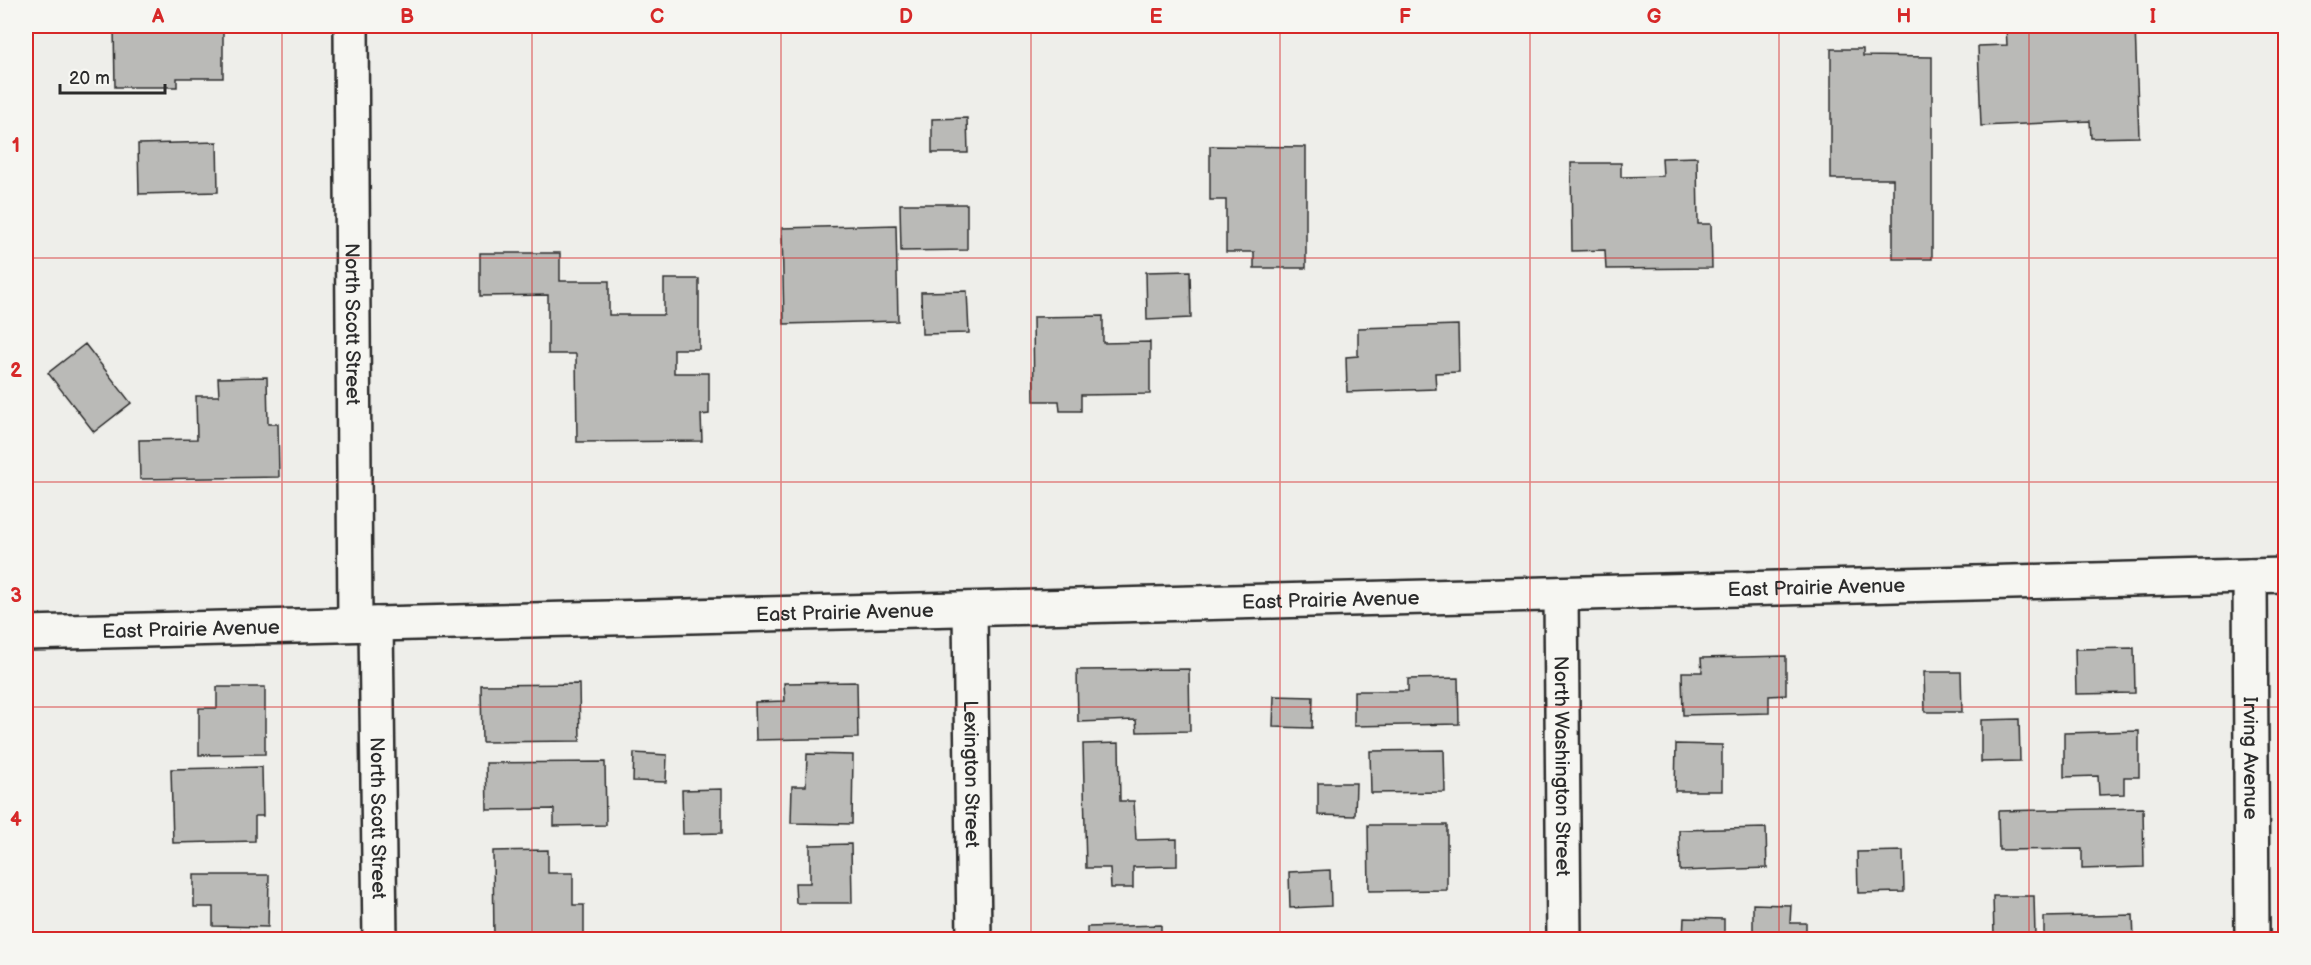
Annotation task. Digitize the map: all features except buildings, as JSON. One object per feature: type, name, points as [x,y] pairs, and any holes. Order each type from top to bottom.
[{"type":"street","name":"North Scott Street","points":[[351,26],[366,624],[380,939]]},
{"type":"street","name":"East Prairie Avenue","points":[[26,633],[2286,575]]},
{"type":"street","name":"Irving Avenue","points":[[2250,576],[2252,939]]},
{"type":"street","name":"North Washington Street","points":[[1561,594],[1564,939]]},
{"type":"street","name":"Lexington Street","points":[[970,609],[974,939]]}]
